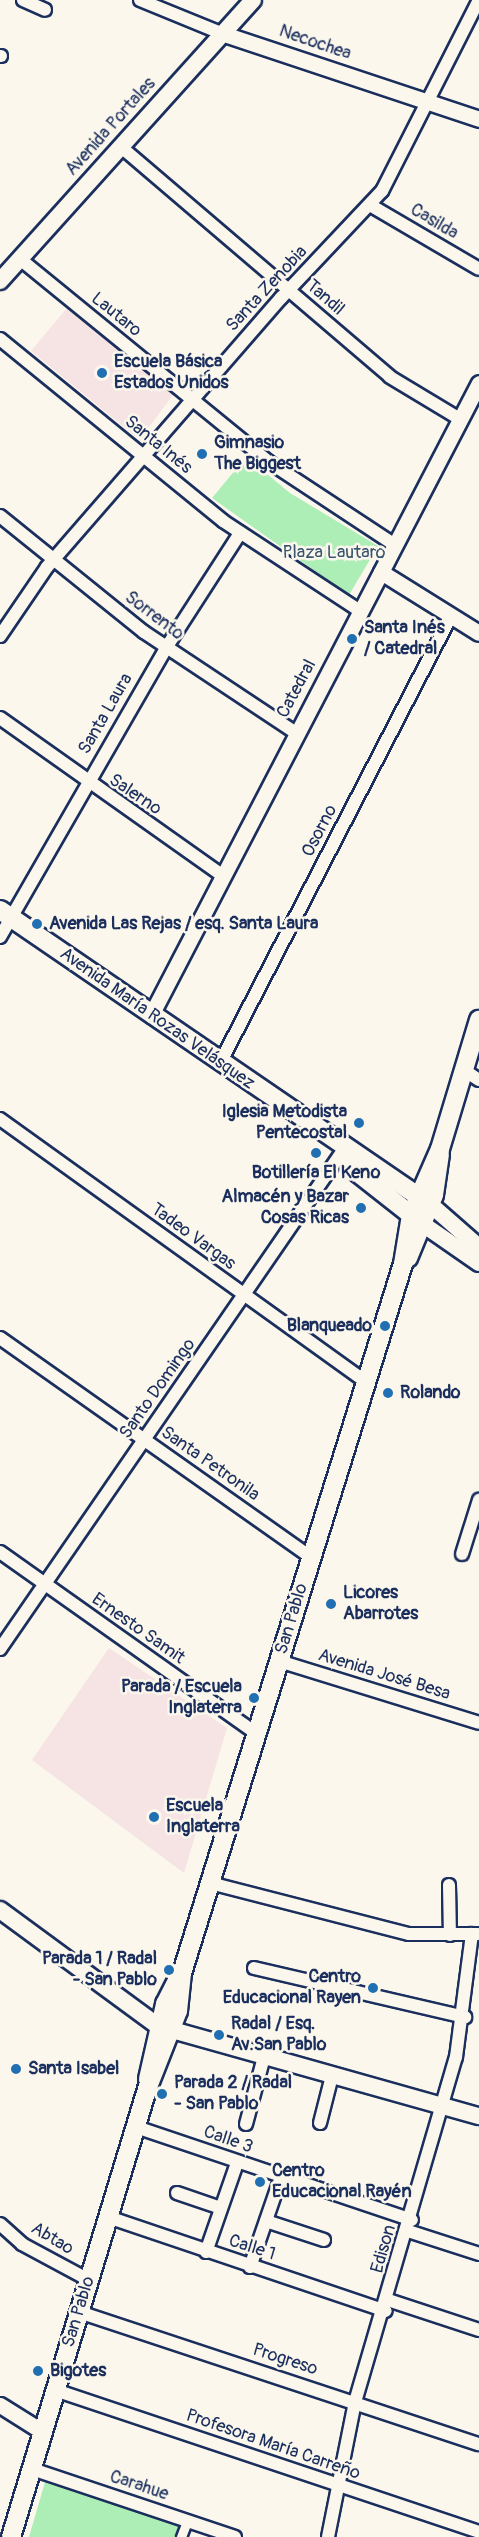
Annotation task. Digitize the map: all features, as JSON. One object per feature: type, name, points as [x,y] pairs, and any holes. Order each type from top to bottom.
[{"type":"main road","name":"Avenida Portales","points":[[0,281],[253,0]]},
{"type":"main road","name":"Avenida María Rozas Velásquez","points":[[6,914],[344,1149],[424,1201]]},
{"type":"main road","name":"San Pablo","points":[[11,2537],[182,1973],[403,1264],[440,1149],[472,1075],[479,1020]]},
{"type":"main road","name":"Avenida María Rozas Velásquez","points":[[344,1149],[358,1173],[418,1220]]},
{"type":"main road","points":[[424,1201],[479,1247]]},
{"type":"main road","points":[[418,1220],[479,1263]]},
{"type":"main road","points":[[0,1910],[165,2029],[479,2115]]},
{"type":"street","points":[[23,0],[45,10]]},
{"type":"street","name":"Necochea","points":[[140,0],[221,33],[479,119]]},
{"type":"street","name":"Santa Zenobia","points":[[0,636],[53,562],[192,400],[288,290],[370,205],[400,162],[479,0]]},
{"type":"street","name":"Tandil","points":[[120,146],[390,377],[460,419]]},
{"type":"street","name":"Casilda","points":[[370,205],[479,269]]},
{"type":"street","name":"Lautaro","points":[[20,259],[297,483],[395,545]]},
{"type":"street","name":"Santa Inés","points":[[0,339],[240,533],[360,611]]},
{"type":"street","name":"Catedral","points":[[152,1015],[479,383]]},
{"type":"street","name":"Sorrento","points":[[0,516],[53,562],[166,648],[296,733]]},
{"type":"street","name":"Santa Laura","points":[[6,914],[166,648],[240,533]]},
{"type":"street","points":[[381,572],[479,633]]},
{"type":"street","name":"Osorno","points":[[220,1063],[451,616]]},
{"type":"street","name":"Salerno","points":[[0,718],[86,783],[224,876]]},
{"type":"street","points":[[0,937],[6,914]]},
{"type":"street","name":"Tadeo Vargas","points":[[0,1119],[366,1382]]},
{"type":"street","name":"Santo Domingo","points":[[0,1649],[344,1149]]},
{"type":"street","name":"Santa Petronila","points":[[0,1338],[312,1558]]},
{"type":"street","points":[[462,1554],[479,1500]]},
{"type":"street","name":"Ernesto Samit","points":[[0,1552],[256,1734]]},
{"type":"street","name":"Avenida José Besa","points":[[279,1661],[479,1723]]},
{"type":"street","points":[[210,1883],[409,1934],[475,1934]]},
{"type":"street","points":[[449,1885],[450,1935]]},
{"type":"street","name":"Edison","points":[[328,2537],[355,2402],[410,2226],[465,2017],[475,1934]]},
{"type":"street","points":[[254,1968],[465,2017]]},
{"type":"street","points":[[246,2124],[264,2057]]},
{"type":"street","points":[[320,2123],[332,2076]]},
{"type":"street","name":"Calle 3","points":[[136,2127],[281,2177],[479,2254]]},
{"type":"street","points":[[206,2252],[237,2163]]},
{"type":"street","points":[[250,2267],[281,2177]]},
{"type":"street","points":[[177,2193],[221,2208]]},
{"type":"street","name":"Calle 1","points":[[108,2217],[250,2267],[479,2330]]},
{"type":"street","points":[[266,2221],[324,2240]]},
{"type":"street","name":"Abtao","points":[[0,2224],[22,2244],[89,2280]]},
{"type":"street","name":"Progreso","points":[[79,2312],[479,2444]]},
{"type":"street","name":"Profesora María Carreño","points":[[56,2390],[479,2532]]},
{"type":"street","points":[[0,2405],[43,2432]]},
{"type":"street","name":"Carahue","points":[[32,2469],[235,2537]]},
{"type":"street","points":[[181,2537],[187,2521]]},
{"type":"shaded area","name":"Escuela Básica Estados Unidos","points":[[67,308],[173,395],[143,435],[135,436],[31,351]]},
{"type":"shaded area","name":"Escuela Inglaterra","points":[[109,1648],[227,1728],[184,1873],[32,1760]]},
{"type":"green space","name":"Plaza Lautaro","points":[[246,457],[290,493],[378,546],[349,595],[212,498]]},
{"type":"green space","points":[[45,2482],[180,2523],[175,2537],[29,2537]]},
{"type":"place","name":"Escuela Básica Estados Unidos","points":[[102,373]]},
{"type":"place","name":"Gimnasio The Biggest","points":[[202,454]]},
{"type":"place","name":"Santa Inés / Catedral","points":[[352,639]]},
{"type":"place","name":"Avenida Las Rejas / esq. Santa Laura","points":[[37,924]]},
{"type":"place","name":"Iglesia Metodista Pentecostal","points":[[359,1123]]},
{"type":"place","name":"Botillería El Keno","points":[[316,1153]]},
{"type":"place","name":"Almacén y Bazar Cosas Ricas","points":[[361,1208]]},
{"type":"place","name":"Blanqueado","points":[[385,1326]]},
{"type":"place","name":"Rolando","points":[[388,1393]]},
{"type":"place","name":"Licores Abarrotes","points":[[331,1604]]},
{"type":"place","name":"Parada / Escuela Inglaterra","points":[[254,1698]]},
{"type":"place","name":"Escuela Inglaterra","points":[[154,1817]]},
{"type":"place","name":"Parada 1 / Radal - San Pablo","points":[[169,1970]]},
{"type":"place","name":"Centro Educacional Rayen","points":[[373,1988]]},
{"type":"place","name":"Radal / Esq. Av.San Pablo","points":[[219,2035]]},
{"type":"place","name":"Santa Isabel","points":[[16,2069]]},
{"type":"place","name":"Parada 2 / Radal - San Pablo","points":[[162,2094]]},
{"type":"place","name":"Centro Educacional Rayén","points":[[260,2182]]},
{"type":"place","name":"Bigotes","points":[[38,2371]]}]
